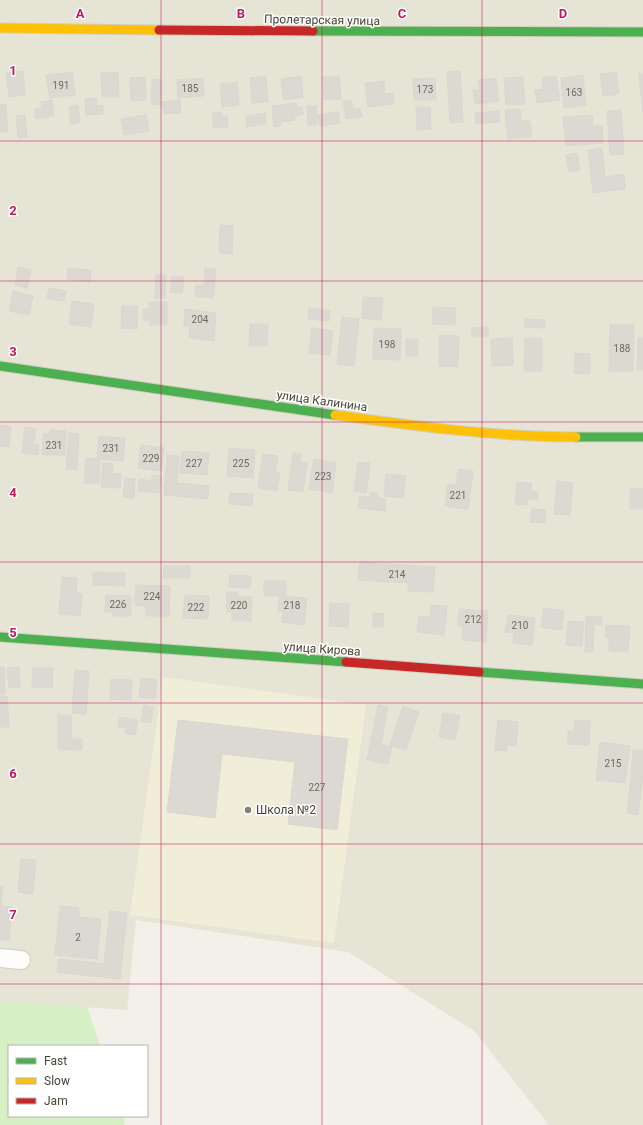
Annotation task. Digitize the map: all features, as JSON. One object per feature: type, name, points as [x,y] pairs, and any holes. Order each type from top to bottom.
[{"type":"street","name":"Пролетарская улица","points":[[0,28],[451,33],[643,32]]},
{"type":"street","name":"улица Калинина","points":[[0,366],[420,427],[524,437],[643,437]]},
{"type":"street","name":"улица Кирова","points":[[0,637],[643,684]]},
{"type":"street","points":[[0,958],[21,960]]},
{"type":"shaded area","points":[[0,0],[643,0],[643,1125],[549,1125],[474,1031],[348,952],[136,920],[127,1010],[8,1002],[0,1003]]},
{"type":"shaded area","name":"Школа №2","points":[[163,677],[366,705],[334,943],[130,915]]},
{"type":"green space","points":[[8,1002],[87,1007],[100,1045],[8,1045],[8,1117],[123,1117],[125,1125],[0,1125],[0,1003]]},
{"type":"building","points":[[23,71],[25,95],[9,97],[6,73]]},
{"type":"building","points":[[460,71],[463,122],[450,123],[447,72]]},
{"type":"building","points":[[72,72],[75,95],[50,98],[46,75]]},
{"type":"building","points":[[118,72],[119,97],[102,97],[101,73]]},
{"type":"building","points":[[616,72],[619,94],[603,96],[600,74]]},
{"type":"building","points":[[639,74],[643,74],[643,112]]},
{"type":"building","points":[[583,75],[586,105],[564,108],[561,78]]},
{"type":"building","points":[[266,76],[268,102],[252,103],[250,78]]},
{"type":"building","points":[[301,76],[303,97],[284,100],[281,79]]},
{"type":"building","points":[[339,76],[341,99],[324,100],[323,77]]},
{"type":"building","points":[[556,76],[560,100],[537,103],[535,90],[543,89],[542,78]]},
{"type":"building","points":[[145,77],[146,100],[131,101],[130,78]]},
{"type":"building","points":[[523,77],[525,104],[506,105],[504,78]]},
{"type":"building","points":[[203,78],[204,96],[178,98],[177,80]]},
{"type":"building","points":[[435,78],[436,100],[414,100],[413,79]]},
{"type":"building","points":[[496,78],[499,101],[475,104],[473,90],[480,90],[478,80]]},
{"type":"building","points":[[152,79],[162,80],[161,105],[151,104]]},
{"type":"building","points":[[384,81],[385,94],[393,93],[394,104],[368,107],[365,84]]},
{"type":"building","points":[[237,82],[239,105],[222,107],[220,84]]},
{"type":"building","points":[[96,98],[97,106],[103,105],[103,114],[86,115],[85,99]]},
{"type":"building","points":[[52,100],[54,116],[36,119],[35,109],[42,108],[41,102]]},
{"type":"building","points":[[180,100],[181,113],[164,114],[162,102]]},
{"type":"building","points":[[351,100],[353,109],[360,108],[362,117],[346,119],[343,101]]},
{"type":"building","points":[[296,103],[297,108],[302,107],[303,114],[294,116],[295,120],[281,122],[281,126],[274,127],[272,106]]},
{"type":"building","points":[[6,104],[8,132],[0,132],[0,105]]},
{"type":"building","points":[[78,105],[80,122],[71,124],[69,107]]},
{"type":"building","points":[[307,106],[317,106],[317,125],[308,125]]},
{"type":"building","points":[[416,107],[430,107],[431,129],[417,130]]},
{"type":"building","points":[[520,109],[521,121],[530,121],[532,136],[508,139],[505,110]]},
{"type":"building","points":[[621,110],[624,154],[610,155],[607,111]]},
{"type":"building","points":[[499,111],[500,122],[476,124],[475,113]]},
{"type":"building","points":[[221,112],[222,117],[227,116],[228,127],[214,128],[212,113]]},
{"type":"building","points":[[338,112],[340,123],[320,126],[318,115]]},
{"type":"building","points":[[265,113],[266,124],[247,127],[246,116]]},
{"type":"building","points":[[25,115],[27,137],[18,138],[16,116]]},
{"type":"building","points":[[146,115],[149,131],[124,135],[121,119]]},
{"type":"building","points":[[592,115],[593,126],[602,126],[603,143],[566,146],[563,117]]},
{"type":"building","points":[[602,148],[605,177],[624,174],[625,189],[593,193],[588,150]]},
{"type":"building","points":[[577,153],[580,170],[569,172],[566,155]]},
{"type":"building","points":[[220,225],[233,226],[232,254],[219,253]]},
{"type":"building","points":[[18,267],[31,270],[27,288],[15,285]]},
{"type":"building","points":[[68,268],[91,270],[90,282],[67,279]]},
{"type":"building","points":[[205,268],[216,269],[213,298],[195,296],[196,285],[204,286]]},
{"type":"building","points":[[156,275],[166,275],[165,298],[155,298]]},
{"type":"building","points":[[172,276],[184,277],[182,293],[170,292]]},
{"type":"building","points":[[49,288],[66,291],[64,301],[47,298]]},
{"type":"building","points":[[13,291],[33,296],[29,315],[9,311]]},
{"type":"building","points":[[363,297],[383,298],[381,320],[362,318]]},
{"type":"building","points":[[72,301],[94,304],[91,327],[69,324]]},
{"type":"building","points":[[149,302],[167,302],[167,325],[150,325],[150,321],[144,321],[143,309],[149,309]]},
{"type":"building","points":[[122,306],[138,306],[137,329],[121,328]]},
{"type":"building","points":[[433,307],[456,308],[455,325],[432,324]]},
{"type":"building","points":[[309,308],[330,311],[329,321],[308,319]]},
{"type":"building","points":[[185,309],[216,313],[214,341],[189,338],[190,326],[184,326]]},
{"type":"building","points":[[342,317],[359,319],[354,366],[337,364]]},
{"type":"building","points":[[525,319],[545,320],[545,328],[524,327]]},
{"type":"building","points":[[250,324],[268,324],[267,346],[249,346]]},
{"type":"building","points":[[610,324],[634,325],[633,371],[609,371]]},
{"type":"building","points":[[488,327],[488,336],[472,336],[472,328]]},
{"type":"building","points":[[312,328],[333,331],[330,355],[309,353]]},
{"type":"building","points":[[374,328],[401,329],[400,360],[373,359]]},
{"type":"building","points":[[439,335],[459,336],[458,367],[439,366]]},
{"type":"building","points":[[512,338],[513,365],[492,366],[491,339]]},
{"type":"building","points":[[525,338],[542,338],[542,371],[524,371]]},
{"type":"building","points":[[638,338],[643,338],[643,370],[637,370]]},
{"type":"building","points":[[406,339],[418,339],[418,356],[406,356]]},
{"type":"building","points":[[575,353],[590,354],[590,374],[574,373]]},
{"type":"building","points":[[0,425],[11,426],[9,447],[0,446]]},
{"type":"building","points":[[25,427],[36,429],[33,444],[39,444],[38,455],[22,453]]},
{"type":"building","points":[[50,430],[66,431],[65,455],[42,455],[43,434],[50,434]]},
{"type":"building","points":[[69,433],[79,434],[77,470],[66,469]]},
{"type":"building","points":[[99,436],[125,438],[123,461],[97,459]]},
{"type":"building","points":[[141,445],[164,448],[161,471],[138,468]]},
{"type":"building","points":[[229,448],[255,450],[253,478],[227,476]]},
{"type":"building","points":[[182,451],[209,453],[207,475],[180,473]]},
{"type":"building","points":[[293,453],[301,454],[300,462],[307,463],[303,492],[288,490]]},
{"type":"building","points":[[263,454],[278,456],[275,472],[280,473],[277,491],[258,488]]},
{"type":"building","points":[[167,455],[179,456],[177,483],[209,486],[208,499],[164,495]]},
{"type":"building","points":[[86,458],[100,459],[99,484],[84,483]]},
{"type":"building","points":[[314,459],[336,463],[332,493],[309,489]]},
{"type":"building","points":[[358,462],[370,463],[366,493],[354,491]]},
{"type":"building","points":[[103,463],[113,464],[112,473],[121,474],[120,488],[101,487]]},
{"type":"building","points":[[458,469],[473,471],[468,509],[445,506],[448,484],[456,485]]},
{"type":"building","points":[[386,474],[406,476],[403,498],[384,496]]},
{"type":"building","points":[[152,475],[161,476],[159,493],[138,491],[139,479],[152,481]]},
{"type":"building","points":[[125,478],[135,479],[134,498],[123,497]]},
{"type":"building","points":[[557,481],[573,483],[570,515],[554,514]]},
{"type":"building","points":[[517,482],[532,484],[531,491],[538,492],[537,500],[528,499],[527,505],[515,504]]},
{"type":"building","points":[[630,489],[643,489],[643,509],[630,509]]},
{"type":"building","points":[[371,492],[378,493],[378,498],[386,499],[385,511],[358,508],[360,496],[370,497]]},
{"type":"building","points":[[230,493],[253,494],[252,506],[229,504]]},
{"type":"building","points":[[532,509],[546,510],[545,523],[530,522]]},
{"type":"building","points":[[360,562],[435,567],[433,592],[408,591],[408,583],[358,580]]},
{"type":"building","points":[[164,566],[190,566],[190,578],[163,578]]},
{"type":"building","points":[[93,572],[125,573],[125,586],[93,585]]},
{"type":"building","points":[[230,575],[251,576],[250,588],[229,587]]},
{"type":"building","points":[[62,577],[77,578],[76,593],[82,594],[80,616],[59,614]]},
{"type":"building","points":[[264,581],[286,581],[286,596],[264,596]]},
{"type":"building","points":[[136,585],[170,586],[169,616],[146,616],[146,606],[135,605]]},
{"type":"building","points":[[227,592],[238,592],[238,597],[252,597],[251,621],[232,621],[232,612],[226,612]]},
{"type":"building","points":[[106,595],[131,596],[131,616],[113,616],[113,612],[105,612]]},
{"type":"building","points":[[185,595],[209,596],[208,619],[183,618]]},
{"type":"building","points":[[279,596],[307,598],[304,625],[282,622],[283,612],[278,611]]},
{"type":"building","points":[[330,603],[349,604],[348,627],[329,626]]},
{"type":"building","points":[[431,605],[447,606],[444,635],[417,632],[419,616],[430,617]]},
{"type":"building","points":[[544,608],[564,611],[562,630],[541,627]]},
{"type":"building","points":[[459,609],[488,611],[486,642],[462,640],[463,627],[458,626]]},
{"type":"building","points":[[373,613],[384,614],[383,627],[373,627]]},
{"type":"building","points":[[508,615],[535,618],[532,645],[513,643],[514,633],[505,632]]},
{"type":"building","points":[[586,616],[602,617],[602,625],[594,625],[593,652],[585,652]]},
{"type":"building","points":[[568,621],[584,622],[582,646],[566,645]]},
{"type":"building","points":[[606,625],[630,626],[628,652],[609,651],[609,638],[605,637]]},
{"type":"building","points":[[0,667],[4,667],[5,694],[0,695]]},
{"type":"building","points":[[19,667],[20,687],[9,688],[7,668]]},
{"type":"building","points":[[33,668],[53,668],[52,688],[32,687]]},
{"type":"building","points":[[75,670],[89,671],[86,714],[72,713]]},
{"type":"building","points":[[141,678],[157,680],[155,699],[139,697]]},
{"type":"building","points":[[111,679],[132,680],[131,700],[110,699]]},
{"type":"building","points":[[7,696],[9,727],[0,727],[0,697]]},
{"type":"building","points":[[144,705],[153,707],[151,723],[141,721]]},
{"type":"building","points":[[378,705],[388,707],[381,745],[392,747],[388,764],[367,760]]},
{"type":"building","points":[[403,706],[419,712],[406,750],[390,745]]},
{"type":"building","points":[[443,713],[460,716],[455,740],[439,737]]},
{"type":"building","points":[[58,715],[71,715],[72,739],[58,739]]},
{"type":"building","points":[[120,717],[138,720],[135,735],[125,733],[126,728],[118,727]]},
{"type":"building","points":[[178,720],[348,739],[337,830],[288,824],[295,762],[222,754],[215,818],[167,812]]},
{"type":"building","points":[[498,720],[518,722],[516,746],[507,745],[507,751],[495,750]]},
{"type":"building","points":[[575,720],[590,721],[589,745],[568,744],[568,731],[574,731]]},
{"type":"building","points":[[58,739],[82,739],[82,750],[58,749]]},
{"type":"building","points":[[600,742],[630,746],[625,783],[596,780]]},
{"type":"building","points":[[633,750],[643,750],[643,777],[631,775]]},
{"type":"building","points":[[631,775],[643,777],[638,815],[627,813]]},
{"type":"building","points":[[21,859],[36,860],[33,894],[18,892]]},
{"type":"building","points":[[0,886],[3,886],[1,906],[0,906]]},
{"type":"building","points":[[0,906],[12,907],[9,940],[0,940]]},
{"type":"building","points":[[60,906],[79,908],[79,917],[101,919],[97,959],[55,955]]},
{"type":"building","points":[[110,911],[127,913],[120,979],[57,972],[59,959],[104,964]]},
{"type":"traffic: fast","points":[[313,31],[643,32]]},
{"type":"traffic: fast","points":[[0,366],[335,415]]},
{"type":"traffic: fast","points":[[576,437],[643,437]]},
{"type":"traffic: fast","points":[[0,637],[346,662]]},
{"type":"traffic: fast","points":[[479,672],[643,684]]},
{"type":"traffic: slow","points":[[0,28],[159,30]]},
{"type":"traffic: slow","points":[[335,415],[485,433],[546,437],[576,437]]},
{"type":"traffic: jam","points":[[159,30],[313,31]]},
{"type":"traffic: jam","points":[[346,662],[479,672]]},
{"type":"place","name":"Школа №2","points":[[248,810]]}]
